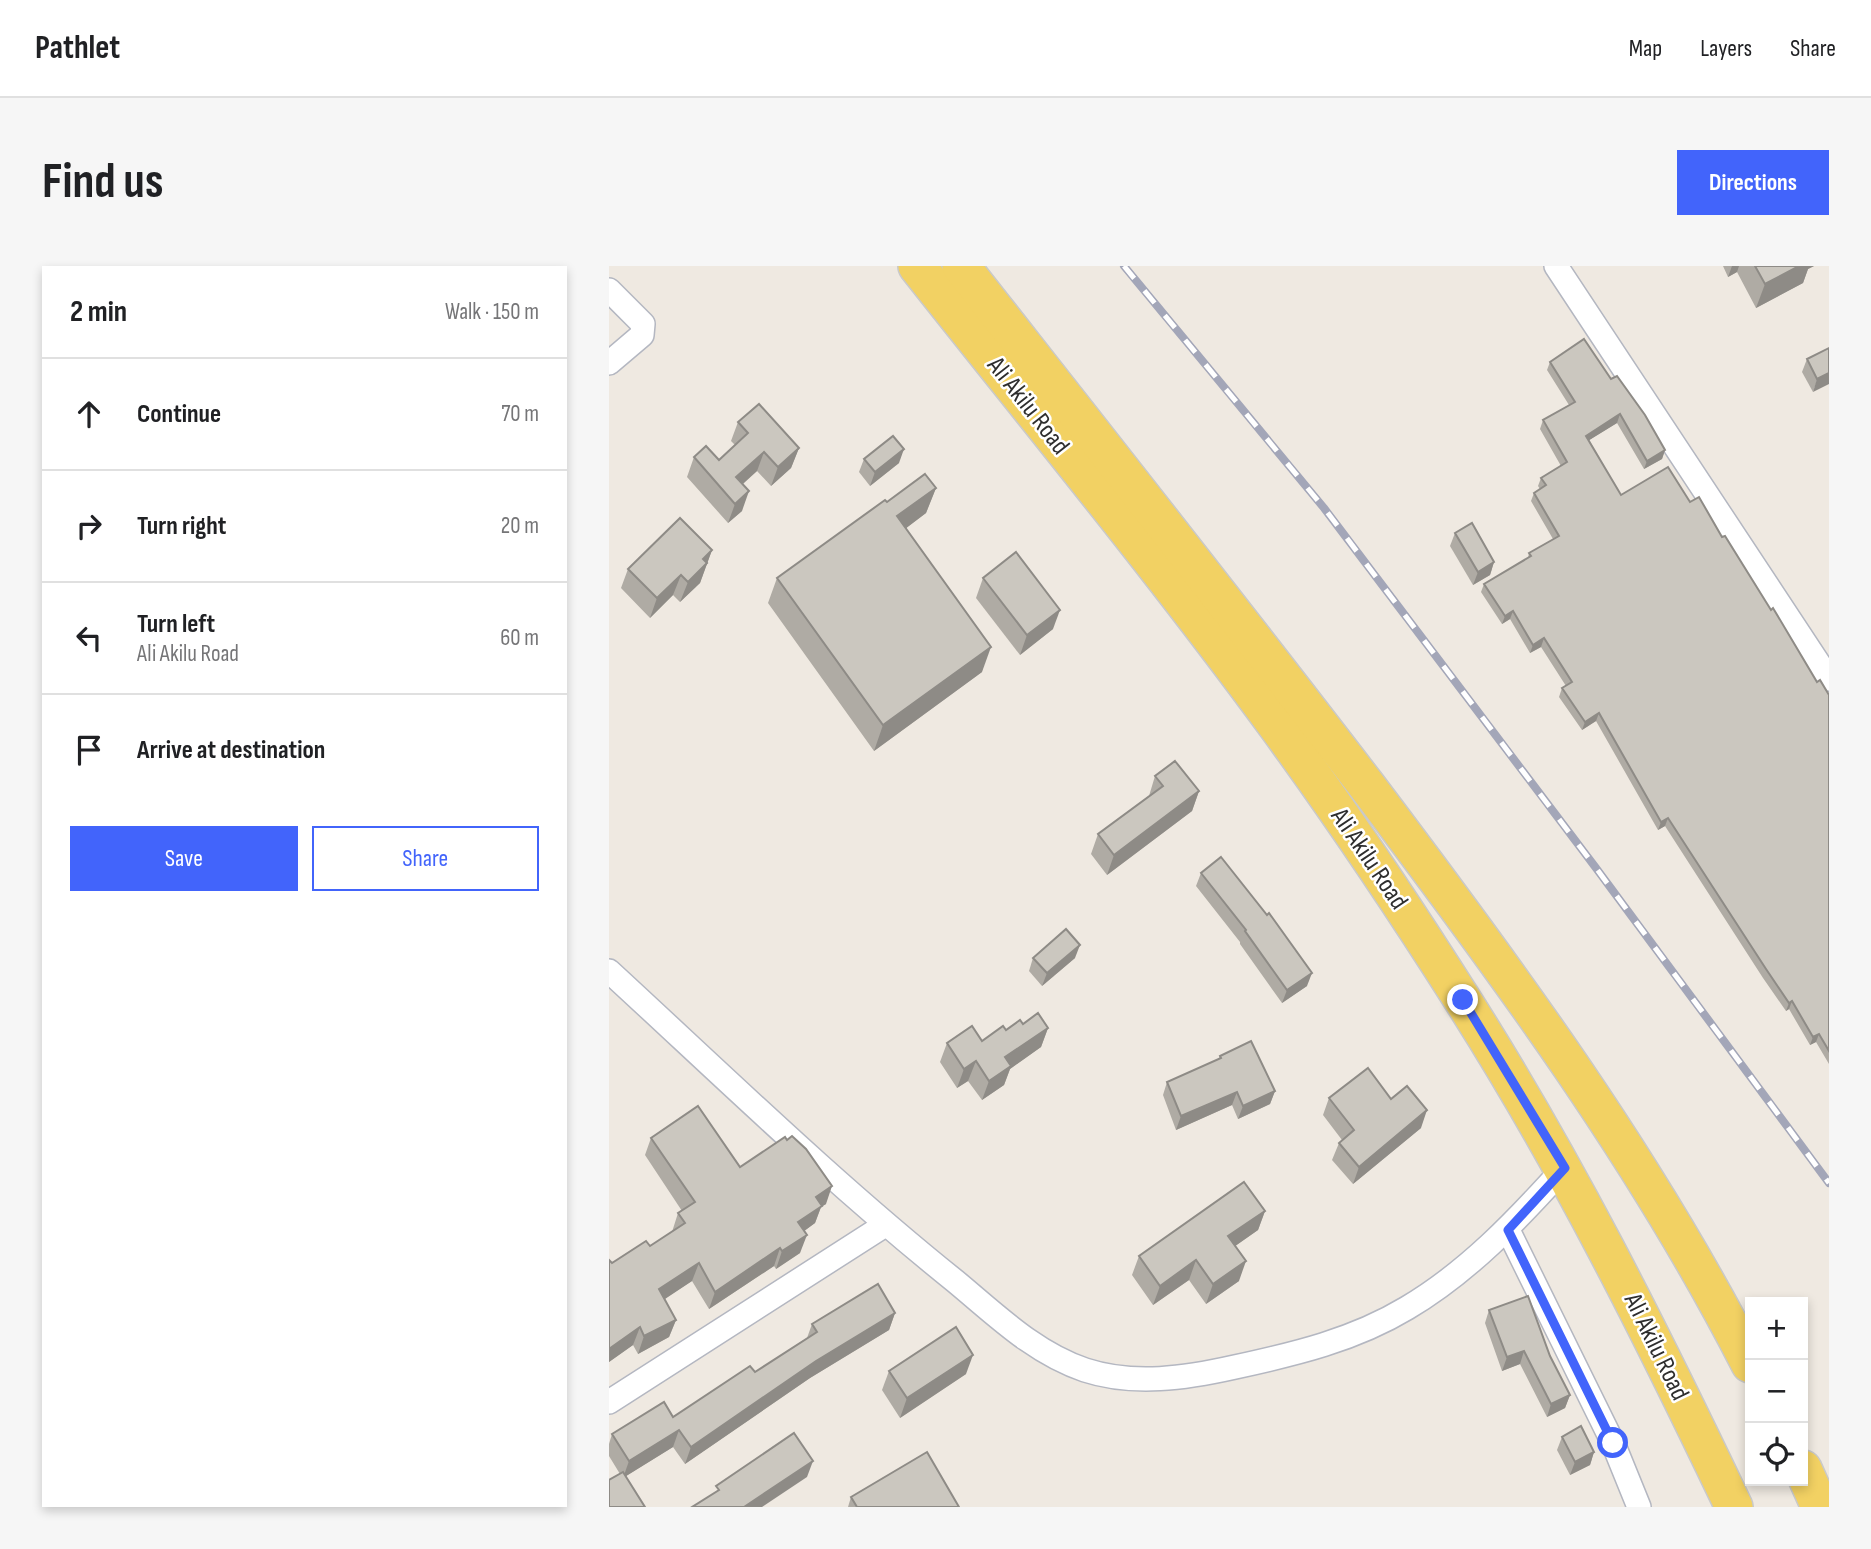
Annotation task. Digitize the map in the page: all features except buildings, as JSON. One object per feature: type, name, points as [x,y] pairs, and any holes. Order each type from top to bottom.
[{"type":"main road","name":"Ali Akilu Road","points":[[917,266],[1181,598],[1278,727],[1363,848],[1463,1000],[1565,1168],[1647,1325],[1734,1507]]},
{"type":"main road","name":"Ali Akilu Road","points":[[961,266],[1248,631],[1462,911],[1576,1075],[1671,1221],[1748,1360]]},
{"type":"main road","points":[[1808,1480],[1820,1507]]},
{"type":"street","points":[[1556,266],[1829,679]]},
{"type":"street","points":[[609,290],[643,324],[642,335],[609,363]]},
{"type":"street","points":[[609,971],[884,1224],[1038,1348],[1084,1369],[1124,1379],[1194,1377],[1303,1352],[1357,1333],[1407,1308],[1457,1273],[1508,1230],[1565,1168]]},
{"type":"street","points":[[609,1402],[884,1224]]},
{"type":"street","points":[[1508,1230],[1613,1443],[1639,1507]]},
{"type":"railway","points":[[1124,266],[1324,508],[1596,868],[1829,1183]]},
{"type":"route","points":[[1463,1000],[1565,1168],[1508,1230],[1613,1443]]}]
